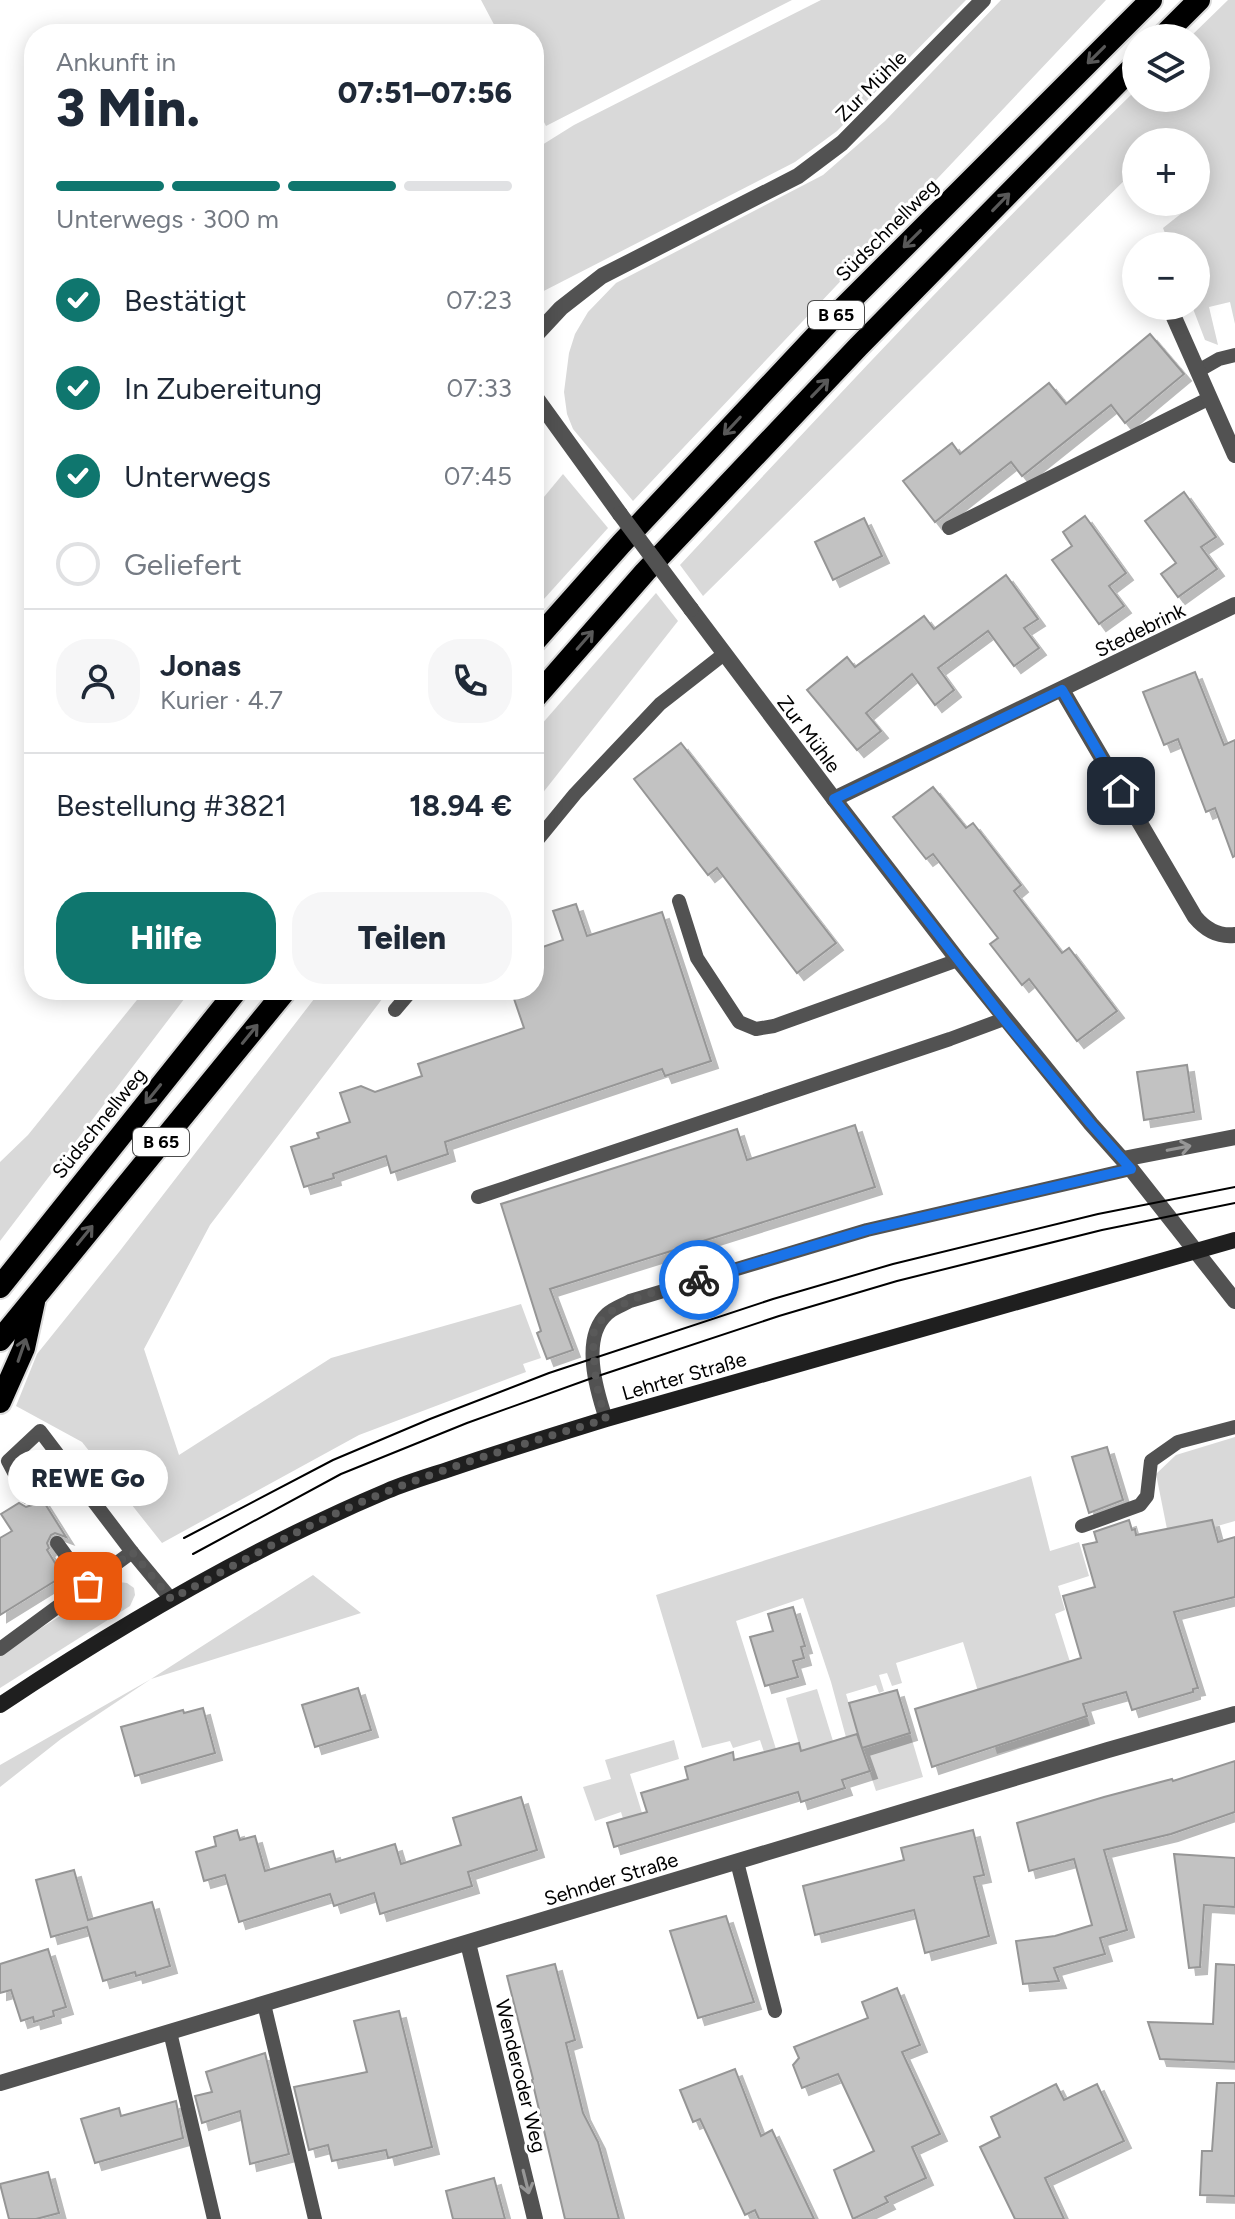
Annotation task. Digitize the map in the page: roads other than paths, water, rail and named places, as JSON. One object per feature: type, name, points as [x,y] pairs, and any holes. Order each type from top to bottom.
[{"type":"highway","name":"Südschnellweg","points":[[544,631],[829,322],[1151,0]]},
{"type":"highway","points":[[1175,24],[1199,0]]},
{"type":"highway","name":"B 65","points":[[544,688],[667,549],[869,336],[1122,78]]},
{"type":"highway","name":"Südschnellweg","points":[[0,1287],[229,1000]]},
{"type":"highway","name":"B 65","points":[[0,1340],[278,1000]]},
{"type":"highway","points":[[0,1402],[24,1348],[36,1295]]},
{"type":"main road","name":"Lehrter Straße","points":[[0,1705],[171,1599],[304,1529],[389,1490],[606,1419],[1235,1240]]},
{"type":"street","name":"Zur Mühle","points":[[544,326],[561,308],[602,276],[798,176],[842,143],[983,0]]},
{"type":"street","points":[[1175,320],[1235,455]]},
{"type":"street","name":"Zur Mühle","points":[[544,409],[724,654],[958,960],[1127,1164],[1235,1301]]},
{"type":"street","name":"Stedebrink","points":[[834,799],[1235,605]]},
{"type":"street","points":[[1062,690],[1195,917],[1202,926],[1217,934],[1235,935]]},
{"type":"street","points":[[1127,1164],[1235,1137]]},
{"type":"street","name":"Sehnder Straße","points":[[0,2083],[1235,1714]]},
{"type":"street","name":"Wenderoder Weg","points":[[468,1943],[535,2219]]},
{"type":"lane","points":[[1198,371],[1219,359],[1235,355]]},
{"type":"lane","points":[[949,528],[1210,398]]},
{"type":"lane","points":[[544,832],[575,794],[660,704],[724,654]]},
{"type":"lane","points":[[679,901],[697,958],[739,1022],[756,1029],[774,1026],[958,960]]},
{"type":"lane","points":[[395,1010],[404,1000]]},
{"type":"lane","points":[[478,1197],[1004,1019]]},
{"type":"lane","points":[[606,1419],[597,1391],[593,1333],[607,1313],[630,1301],[867,1230],[1127,1164]]},
{"type":"lane","points":[[1082,1526],[1140,1505],[1147,1496],[1151,1461],[1178,1442],[1235,1427]]},
{"type":"lane","points":[[27,1497],[8,1461],[40,1431],[171,1599]]},
{"type":"lane","points":[[57,1543],[88,1586]]},
{"type":"lane","points":[[0,1649],[132,1552]]},
{"type":"lane","points":[[737,1862],[775,2011]]},
{"type":"lane","points":[[264,2004],[315,2219]]},
{"type":"lane","points":[[170,2032],[214,2219]]},
{"type":"tram line","points":[[184,1538],[333,1460],[549,1373],[773,1299],[893,1264],[1098,1214],[1235,1187]]},
{"type":"tram line","points":[[193,1554],[341,1474],[467,1423],[595,1377],[897,1281],[1102,1230],[1235,1203]]},
{"type":"place","name":"REWE Go","points":[[88,1586]]}]
